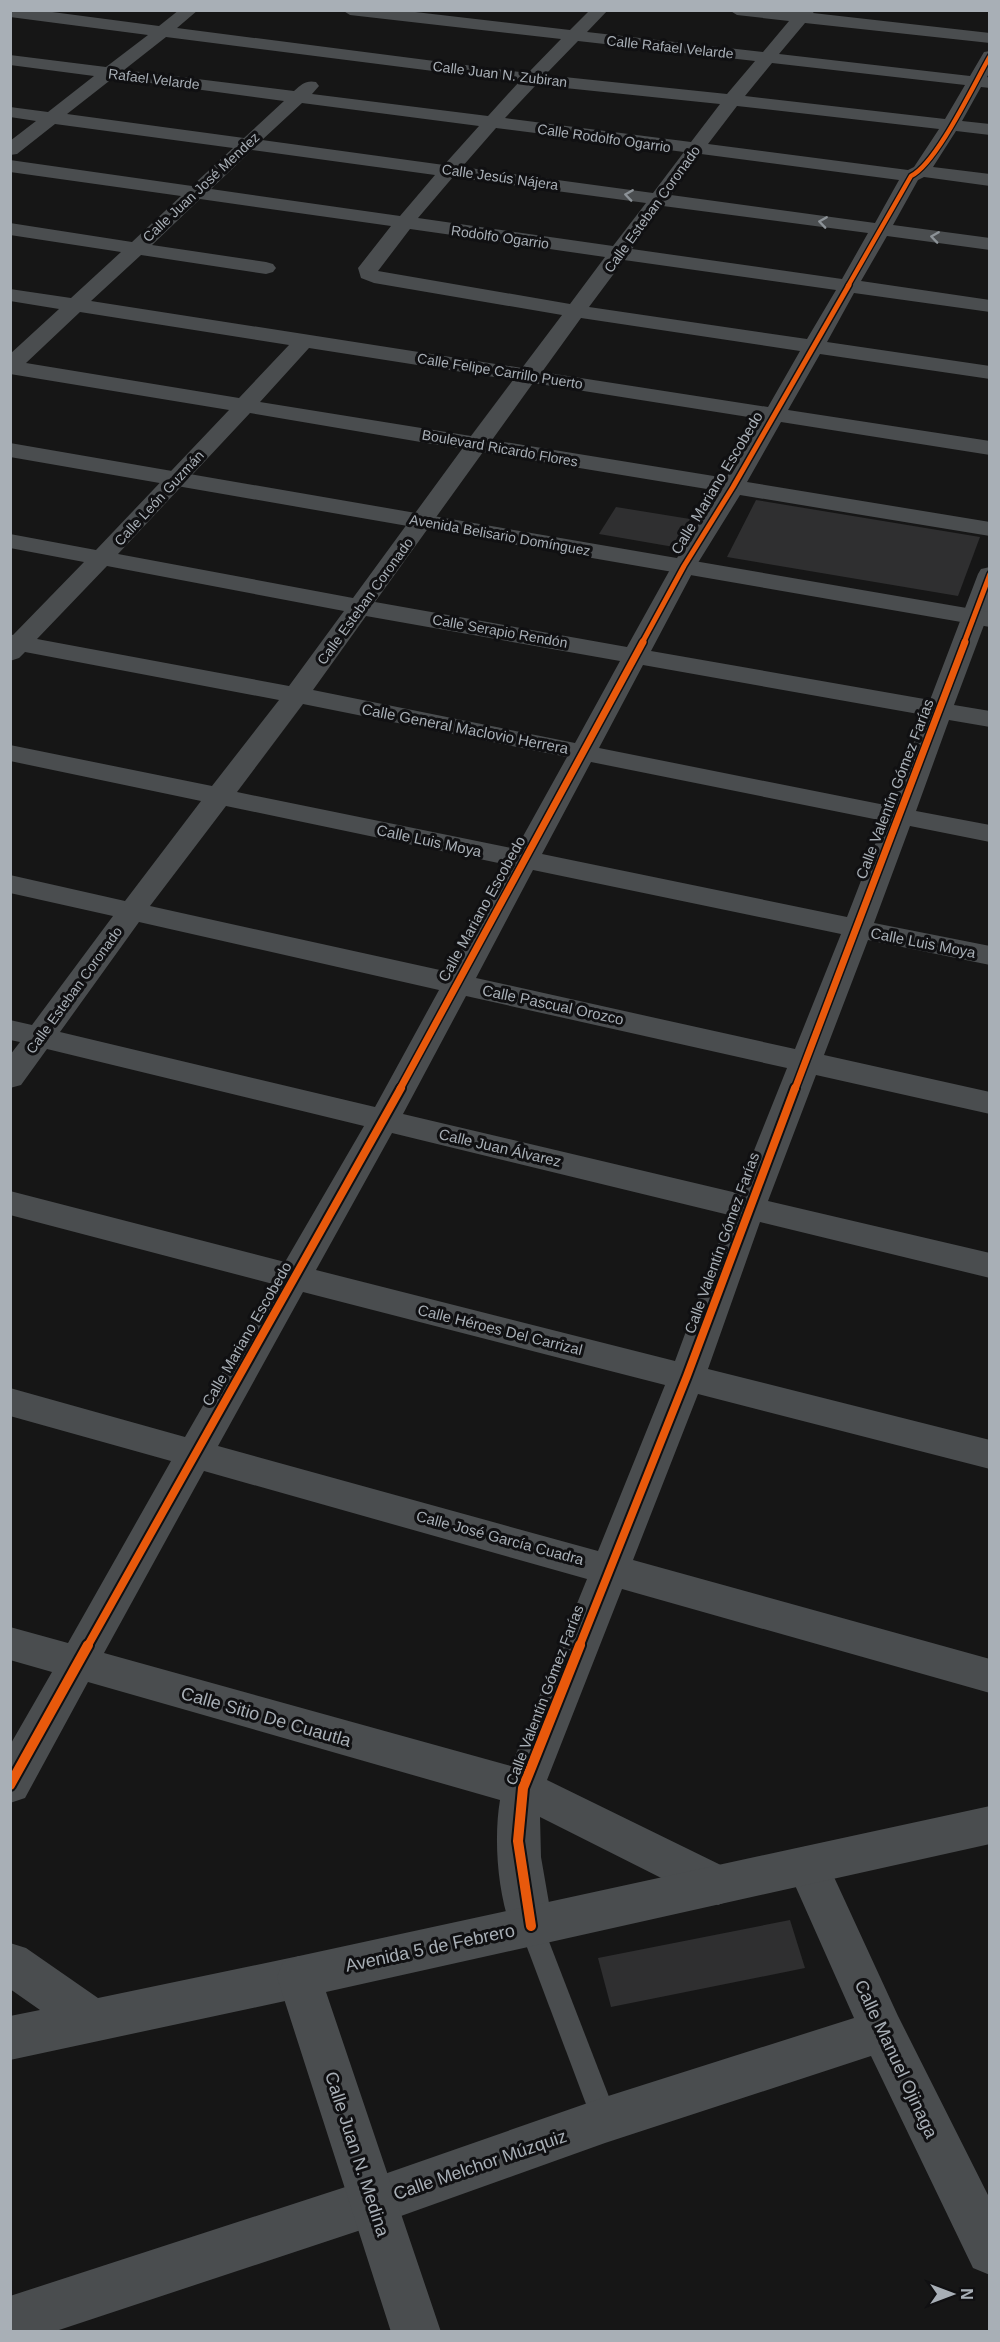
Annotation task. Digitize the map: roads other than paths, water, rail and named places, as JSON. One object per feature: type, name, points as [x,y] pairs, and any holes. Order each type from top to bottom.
[{"type":"street","points":[[10,150],[190,10]]},
{"type":"street","name":"Calle Rafael Velarde","points":[[350,10],[983,82]]},
{"type":"street","points":[[600,10],[533,79],[404,223],[368,268],[368,274],[374,277],[577,311],[990,373]]},
{"type":"street","points":[[737,10],[804,14],[990,38]]},
{"type":"street","name":"Calle Juan N. Zubiran","points":[[10,12],[533,79],[792,105],[990,130]]},
{"type":"street","name":"Calle Juan José Mendez","points":[[10,366],[391,13]]},
{"type":"street","name":"Calle Esteban Coronado","points":[[10,1078],[25,1034],[131,912],[219,798],[732,100],[804,14]]},
{"type":"street","name":"Calle Mariano Escobedo","points":[[10,1785],[383,1121],[455,983],[584,753],[684,566],[733,487],[881,229],[916,173],[983,82],[990,56]]},
{"type":"street","name":"Rafael Velarde","points":[[10,60],[298,97]]},
{"type":"street","name":"Calle Rodolfo Ogarrio","points":[[298,97],[696,150],[990,180]]},
{"type":"street","name":"Calle Jesús Nájera","points":[[10,112],[990,244]]},
{"type":"street","name":"Rodolfo Ogarrio","points":[[10,166],[990,306]]},
{"type":"street","points":[[10,228],[266,268]]},
{"type":"street","name":"Calle Felipe Carrillo Puerto","points":[[10,295],[990,448]]},
{"type":"street","name":"Calle León Guzmán","points":[[14,646],[177,480],[304,341]]},
{"type":"street","name":"Boulevard Ricardo Flores","points":[[10,366],[990,529]]},
{"type":"street","name":"Avenida Belisario Domínguez","points":[[10,450],[981,619]]},
{"type":"street","name":"Calle Serapio Rendón","points":[[10,542],[990,719]]},
{"type":"street","name":"Calle Valentín Gómez Farías","points":[[531,1926],[516,1843],[517,1814],[523,1788],[687,1376],[749,1206],[940,710],[981,619],[990,574]]},
{"type":"street","name":"Calle General Maclovio Herrera","points":[[14,646],[296,695],[990,834]]},
{"type":"street","name":"Calle Luis Moya","points":[[10,753],[990,956]]},
{"type":"street","name":"Calle Pascual Orozco","points":[[10,884],[990,1103]]},
{"type":"street","name":"Calle Juan Álvarez","points":[[25,1034],[383,1121],[749,1206],[990,1266]]},
{"type":"street","name":"Calle Héroes Del Carrizal","points":[[10,1203],[294,1279],[687,1376],[990,1455]]},
{"type":"street","name":"Calle José García Cuadra","points":[[10,1402],[990,1676]]},
{"type":"street","name":"Calle Sitio De Cuautla","points":[[10,1643],[523,1788],[718,1885]]},
{"type":"street","name":"Avenida 5 de Febrero","points":[[10,2038],[990,1826]]},
{"type":"street","name":"Calle Manuel Ojinaga","points":[[807,1865],[882,2031],[990,2250]]},
{"type":"street","points":[[10,1963],[93,2021]]},
{"type":"street","name":"Calle Juan N. Medina","points":[[299,1977],[416,2331]]},
{"type":"street","name":"Calle Melchor Múzquiz","points":[[10,2321],[373,2202],[605,2120],[882,2031]]},
{"type":"lane","name":"Calle Valentín Gómez Farías","points":[[531,1926],[605,2120]]}]
